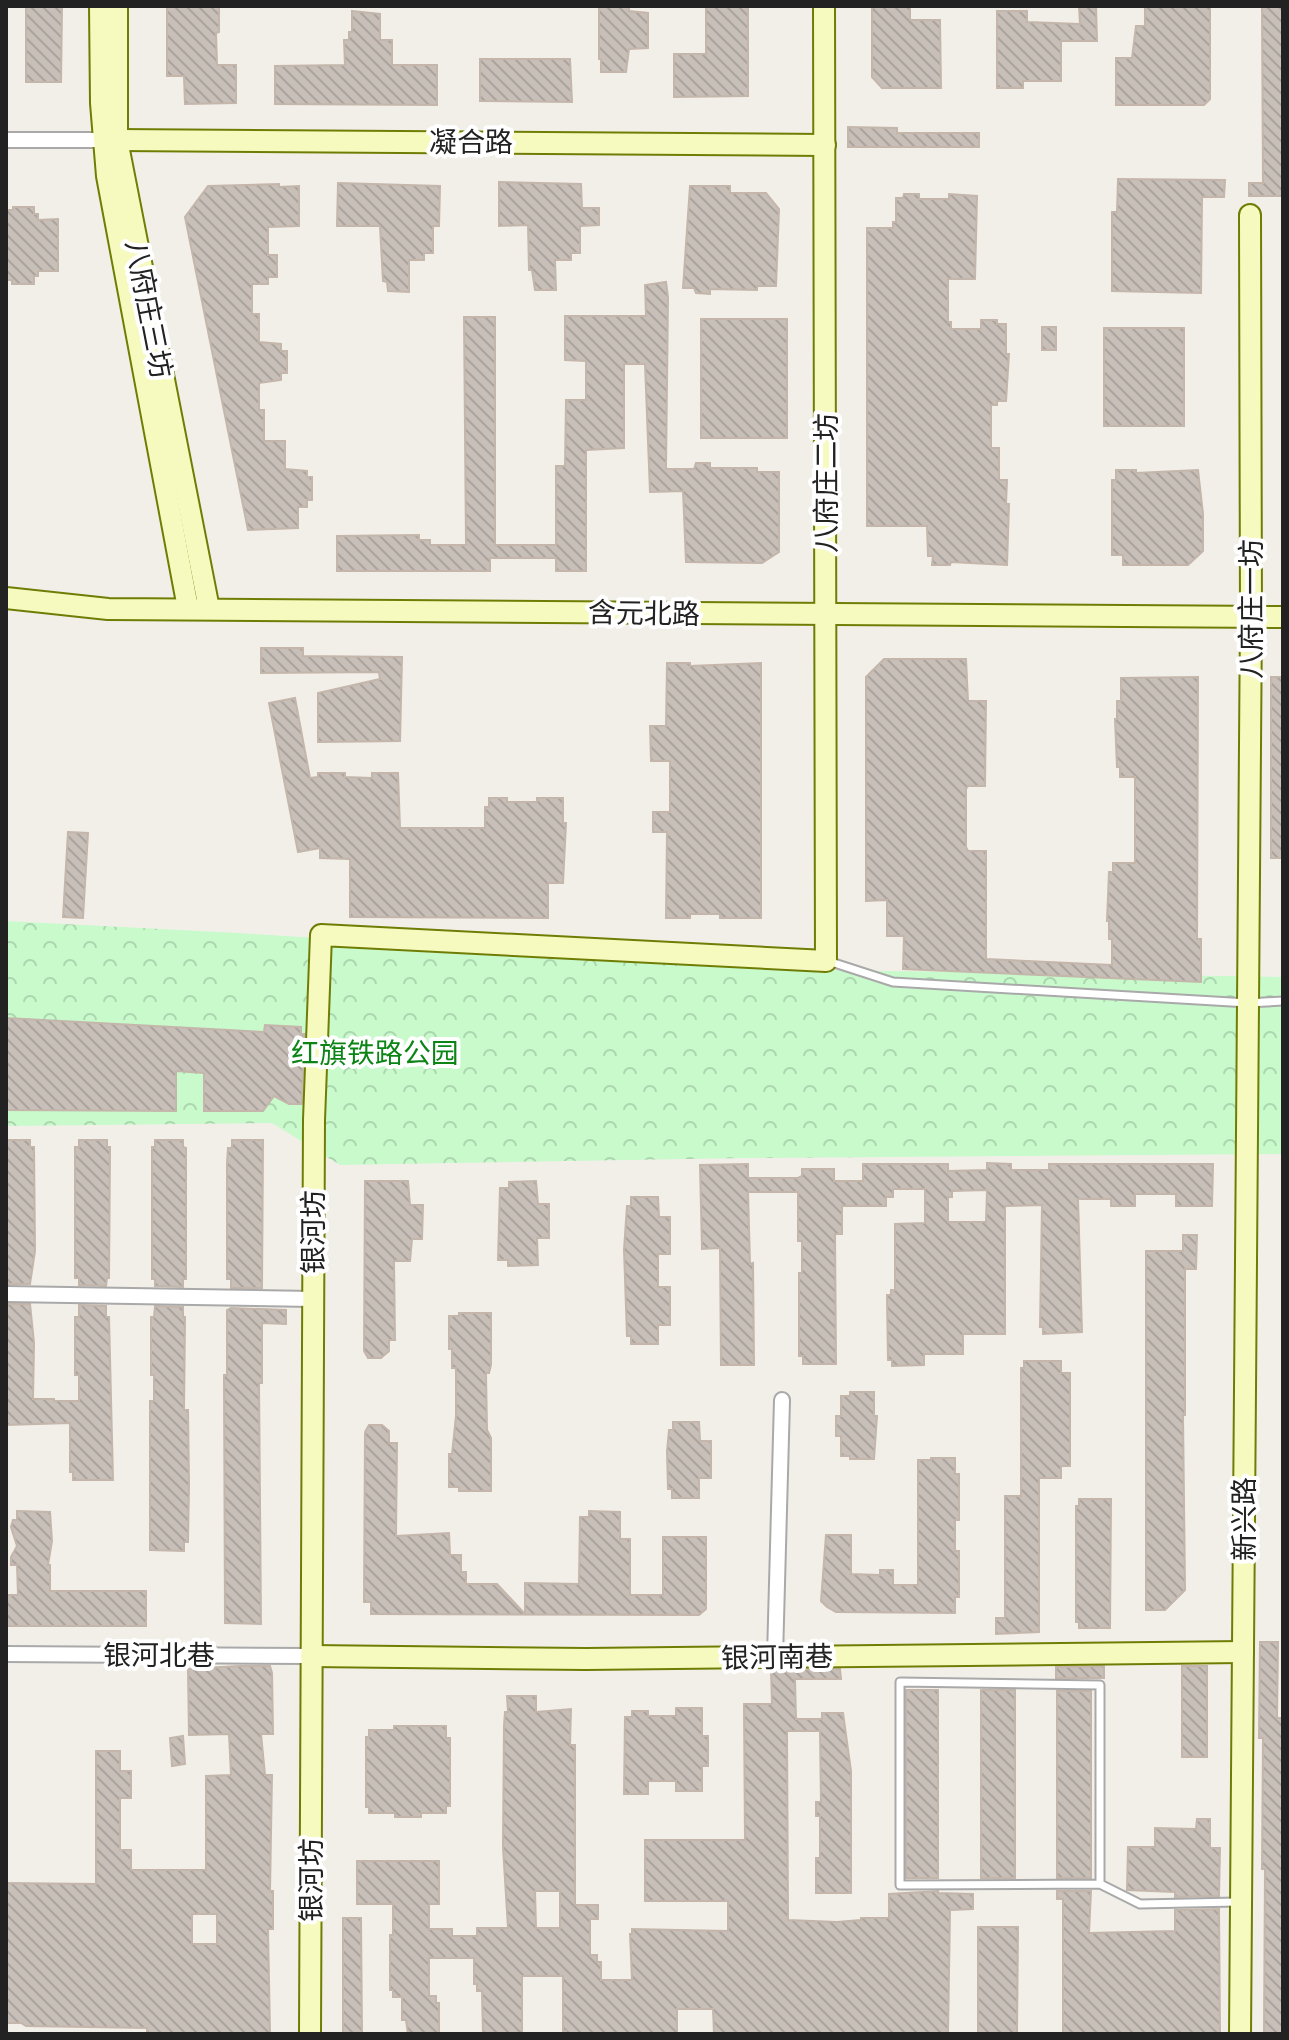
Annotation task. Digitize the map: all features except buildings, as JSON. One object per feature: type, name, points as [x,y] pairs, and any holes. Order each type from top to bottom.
[{"type":"street","name":"八府庄三坊","points":[[100,6],[101,103],[209,609]]},
{"type":"street","name":"八府庄三坊","points":[[117,6],[107,176],[188,608]]},
{"type":"street","name":"八府庄二坊","points":[[824,6],[826,961]]},
{"type":"street","points":[[6,140],[110,140]]},
{"type":"street","name":"凝合路","points":[[110,140],[825,145]]},
{"type":"street","name":"八府庄一坊","points":[[1248,1003],[1250,215]]},
{"type":"street","name":"含元北路","points":[[6,598],[108,609],[1283,617]]},
{"type":"street","name":"银河坊","points":[[310,2034],[314,1120],[321,935],[826,961]]},
{"type":"street","name":"新兴路","points":[[1240,2034],[1248,1003]]},
{"type":"street","points":[[6,1294],[313,1299]]},
{"type":"street","points":[[775,1657],[782,1400]]},
{"type":"street","name":"银河南巷","points":[[311,1656],[586,1659],[1243,1652]]},
{"type":"street","name":"银河北巷","points":[[6,1654],[311,1656]]},
{"type":"lane","points":[[826,961],[893,982],[1248,1003],[1283,1001]]},
{"type":"lane","points":[[1100,1884],[1100,1685],[900,1682],[900,1885],[1100,1884],[1140,1904],[1239,1902]]},
{"type":"green space","name":"红旗铁路公园","points":[[6,921],[823,970],[1283,977],[1283,1154],[340,1165],[272,1123],[6,1126]]}]
